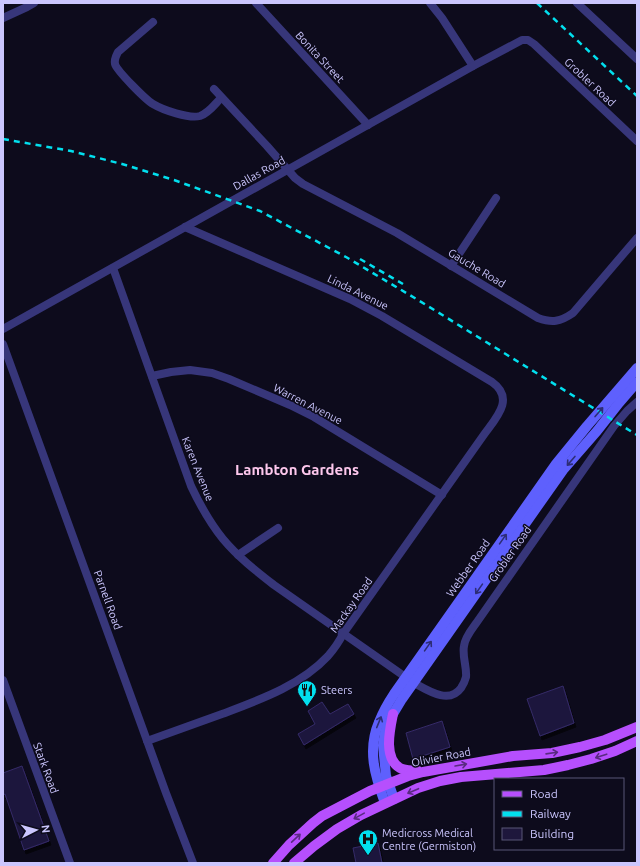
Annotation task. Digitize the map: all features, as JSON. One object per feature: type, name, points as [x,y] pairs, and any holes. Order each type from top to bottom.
[{"type":"main road","name":"Webber Road","points":[[390,801],[384,785],[376,778],[373,746],[375,732],[384,711],[394,694],[410,680],[563,470],[597,431],[637,368]]},
{"type":"main road","name":"Webber Road","points":[[384,785],[386,776],[383,745],[385,734],[410,680],[556,464],[587,426],[637,382]]},
{"type":"main road","points":[[393,714],[389,741],[389,749],[392,757],[398,767],[402,769],[423,772]]},
{"type":"main road","name":"Olivier Road","points":[[273,863],[289,845],[322,816],[384,785],[423,772],[514,756],[559,752],[605,740],[637,727]]},
{"type":"main road","points":[[294,863],[337,829],[361,815],[418,788],[461,777],[544,770],[568,765],[615,751],[637,741]]},
{"type":"street","name":"Bonita Street","points":[[256,3],[368,125]]},
{"type":"street","points":[[430,3],[442,18],[472,66]]},
{"type":"street","points":[[577,3],[637,59]]},
{"type":"street","points":[[3,18],[28,4]]},
{"type":"street","points":[[153,22],[118,52],[115,63],[147,101],[178,114],[194,117],[204,114],[221,98]]},
{"type":"street","name":"Dallas Road","points":[[3,329],[472,66],[520,41],[528,40]]},
{"type":"street","name":"Grobler Road","points":[[528,40],[637,141]]},
{"type":"street","name":"Gauche Road","points":[[214,89],[295,178],[303,184],[355,210],[396,233],[538,318],[545,320],[562,320],[576,310],[637,238]]},
{"type":"street","points":[[451,266],[496,198]]},
{"type":"street","name":"Linda Avenue","points":[[185,227],[325,288],[382,316],[492,382],[502,391],[504,400]]},
{"type":"street","name":"Karen Avenue","points":[[112,268],[185,470],[197,498],[212,524],[223,539],[253,569],[410,680]]},
{"type":"street","name":"Parnell Road","points":[[3,344],[147,741],[193,863]]},
{"type":"street","name":"Warren Avenue","points":[[152,376],[190,370],[212,373],[229,379],[314,417],[442,495]]},
{"type":"street","name":"Mackay Road","points":[[147,741],[283,689],[308,673],[323,661],[336,646],[500,412],[504,400]]},
{"type":"street","name":"Grobler Road","points":[[410,680],[431,692],[443,696],[451,695],[459,691],[466,677],[464,647],[468,636],[614,426],[637,402]]},
{"type":"street","points":[[238,555],[278,528]]},
{"type":"street","name":"Stark Road","points":[[3,680],[70,863]]},
{"type":"building","points":[[563,686],[574,723],[540,736],[527,699]]},
{"type":"building","points":[[322,702],[330,714],[348,704],[354,714],[304,745],[298,734],[315,724],[308,711]]},
{"type":"building","points":[[442,721],[450,747],[413,759],[406,733]]},
{"type":"building","points":[[22,766],[49,841],[24,850],[5,794],[3,795],[3,773]]},
{"type":"building","name":"Medicross Medical Centre (Germiston)","points":[[378,843],[382,863],[356,863],[353,848]]},
{"type":"railway","points":[[537,3],[637,96]]},
{"type":"railway","points":[[3,139],[71,151],[122,164],[174,180],[260,211],[346,257],[637,435]]},
{"type":"railway","points":[[360,259],[403,284]]},
{"type":"place","name":"Steers","points":[[307,707]]},
{"type":"place","name":"Medicross Medical Centre (Germiston)","points":[[368,856]]},
{"type":"district","name":"Lambton Gardens","points":[[297,470]]}]
